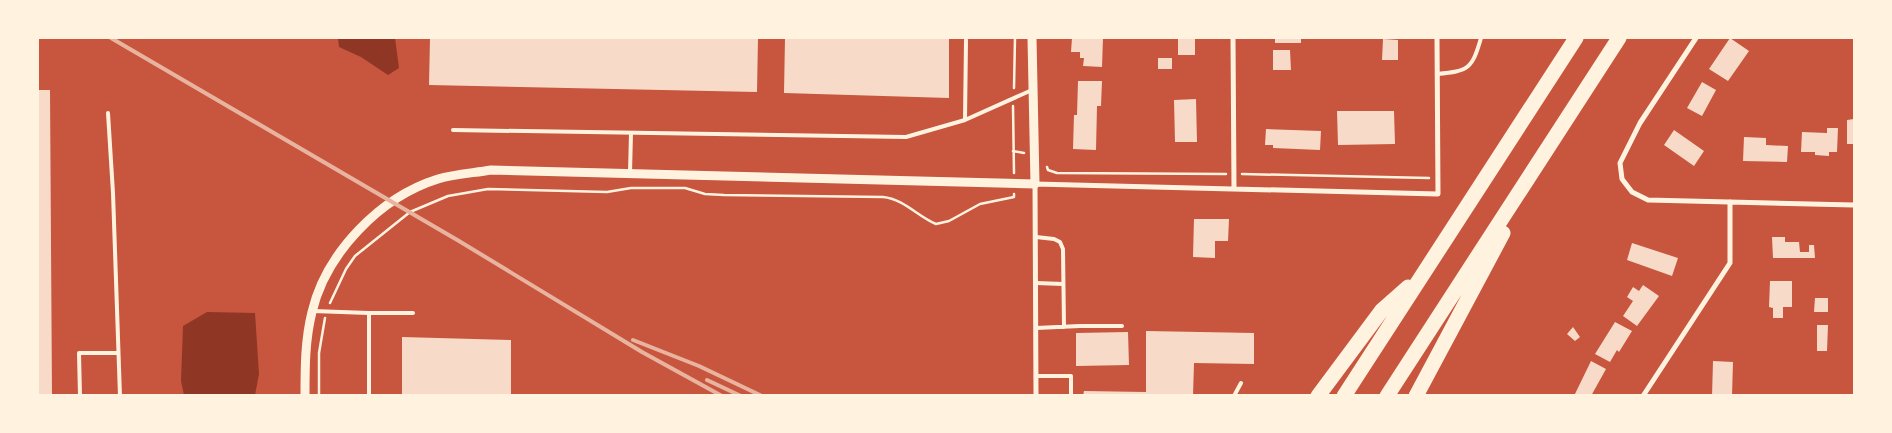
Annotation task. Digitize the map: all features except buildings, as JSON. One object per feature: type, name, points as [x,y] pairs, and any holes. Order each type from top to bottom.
[{"type":"highway","points":[[1344,396],[1576,38]]},
{"type":"highway","points":[[1387,396],[1619,38]]},
{"type":"highway","points":[[1416,396],[1548,148]]},
{"type":"highway","points":[[1318,396],[1382,310],[1422,274]]},
{"type":"street","points":[[1032,38],[1036,237],[1036,396]]},
{"type":"street","points":[[1233,38],[1234,188]]},
{"type":"street","points":[[305,396],[305,352],[312,311],[337,256],[353,237],[392,202],[406,193],[438,179],[491,170],[1438,194],[1437,38]]},
{"type":"street","points":[[1696,38],[1640,123],[1620,163],[1622,179],[1632,192],[1648,200],[1854,205]]},
{"type":"street","points":[[1643,396],[1730,264],[1730,202]]},
{"type":"lane","points":[[1437,74],[1461,72],[1469,66],[1476,56],[1481,38]]},
{"type":"lane","points":[[965,120],[966,40]]},
{"type":"lane","points":[[453,130],[906,137],[965,120],[1033,89]]},
{"type":"lane","points":[[108,113],[113,193],[120,396]]},
{"type":"lane","points":[[630,173],[631,133]]},
{"type":"lane","points":[[1036,237],[1054,239],[1060,242],[1063,249],[1064,326]]},
{"type":"lane","points":[[1036,283],[1063,284]]},
{"type":"lane","points":[[312,311],[369,314],[413,313]]},
{"type":"lane","points":[[369,314],[369,396]]},
{"type":"lane","points":[[1036,328],[1122,326]]},
{"type":"lane","points":[[80,396],[79,353],[118,353]]},
{"type":"lane","points":[[1036,376],[1071,376],[1071,396]]},
{"type":"lane","points":[[1234,396],[1241,383]]},
{"type":"path","points":[[319,396],[319,353],[323,325],[334,292],[346,269],[355,256],[410,212],[448,196],[488,189],[607,192],[631,188],[685,188],[705,194],[724,195],[893,198],[936,224],[949,221],[980,204],[1014,197]]},
{"type":"shaded area","points":[[338,38],[395,38],[399,68],[388,75],[361,57],[339,47]]},
{"type":"shaded area","points":[[207,312],[255,313],[259,374],[255,395],[184,395],[181,381],[183,326]]},
{"type":"railway","points":[[111,38],[459,241],[642,352],[722,396]]},
{"type":"railway","points":[[633,340],[699,366],[762,396]]},
{"type":"railway","points":[[707,380],[741,396]]}]
